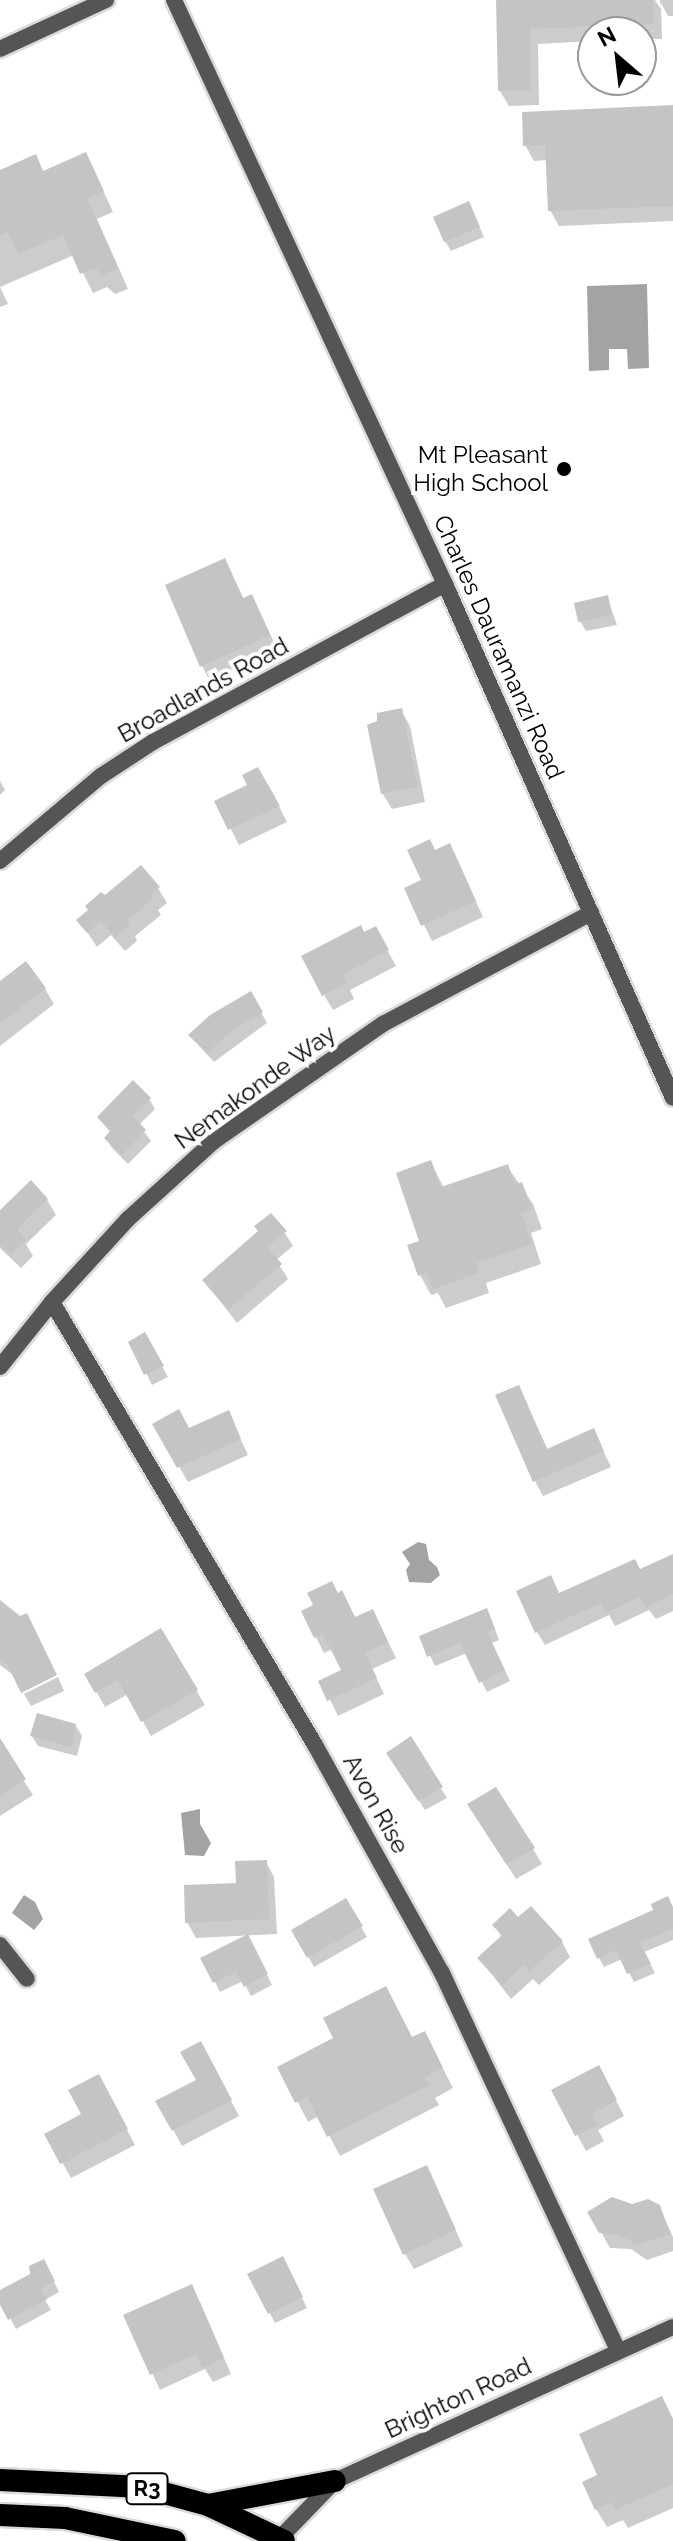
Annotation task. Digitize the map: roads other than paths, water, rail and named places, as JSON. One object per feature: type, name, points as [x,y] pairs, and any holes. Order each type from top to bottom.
[{"type":"highway","name":"R3","points":[[0,2480],[142,2487],[208,2505],[281,2540]]},
{"type":"highway","points":[[208,2505],[335,2481]]},
{"type":"highway","name":"R3","points":[[0,2515],[65,2518],[175,2541]]},
{"type":"street","points":[[0,49],[106,0]]},
{"type":"street","name":"Charles Dauramanzi Road","points":[[174,0],[445,584],[673,1098]]},
{"type":"street","name":"Broadlands Road","points":[[0,861],[101,776],[153,742],[445,584]]},
{"type":"street","name":"Nemakonde Way","points":[[0,1367],[52,1302],[128,1219],[214,1141],[383,1024],[591,913]]},
{"type":"street","name":"Avon Rise","points":[[52,1302],[315,1745],[442,1973],[618,2351]]},
{"type":"street","points":[[0,1945],[27,1979]]},
{"type":"street","name":"Brighton Road","points":[[281,2540],[335,2481],[673,2327]]},
{"type":"place","name":"Mt Pleasant High School","points":[[564,469]]}]
